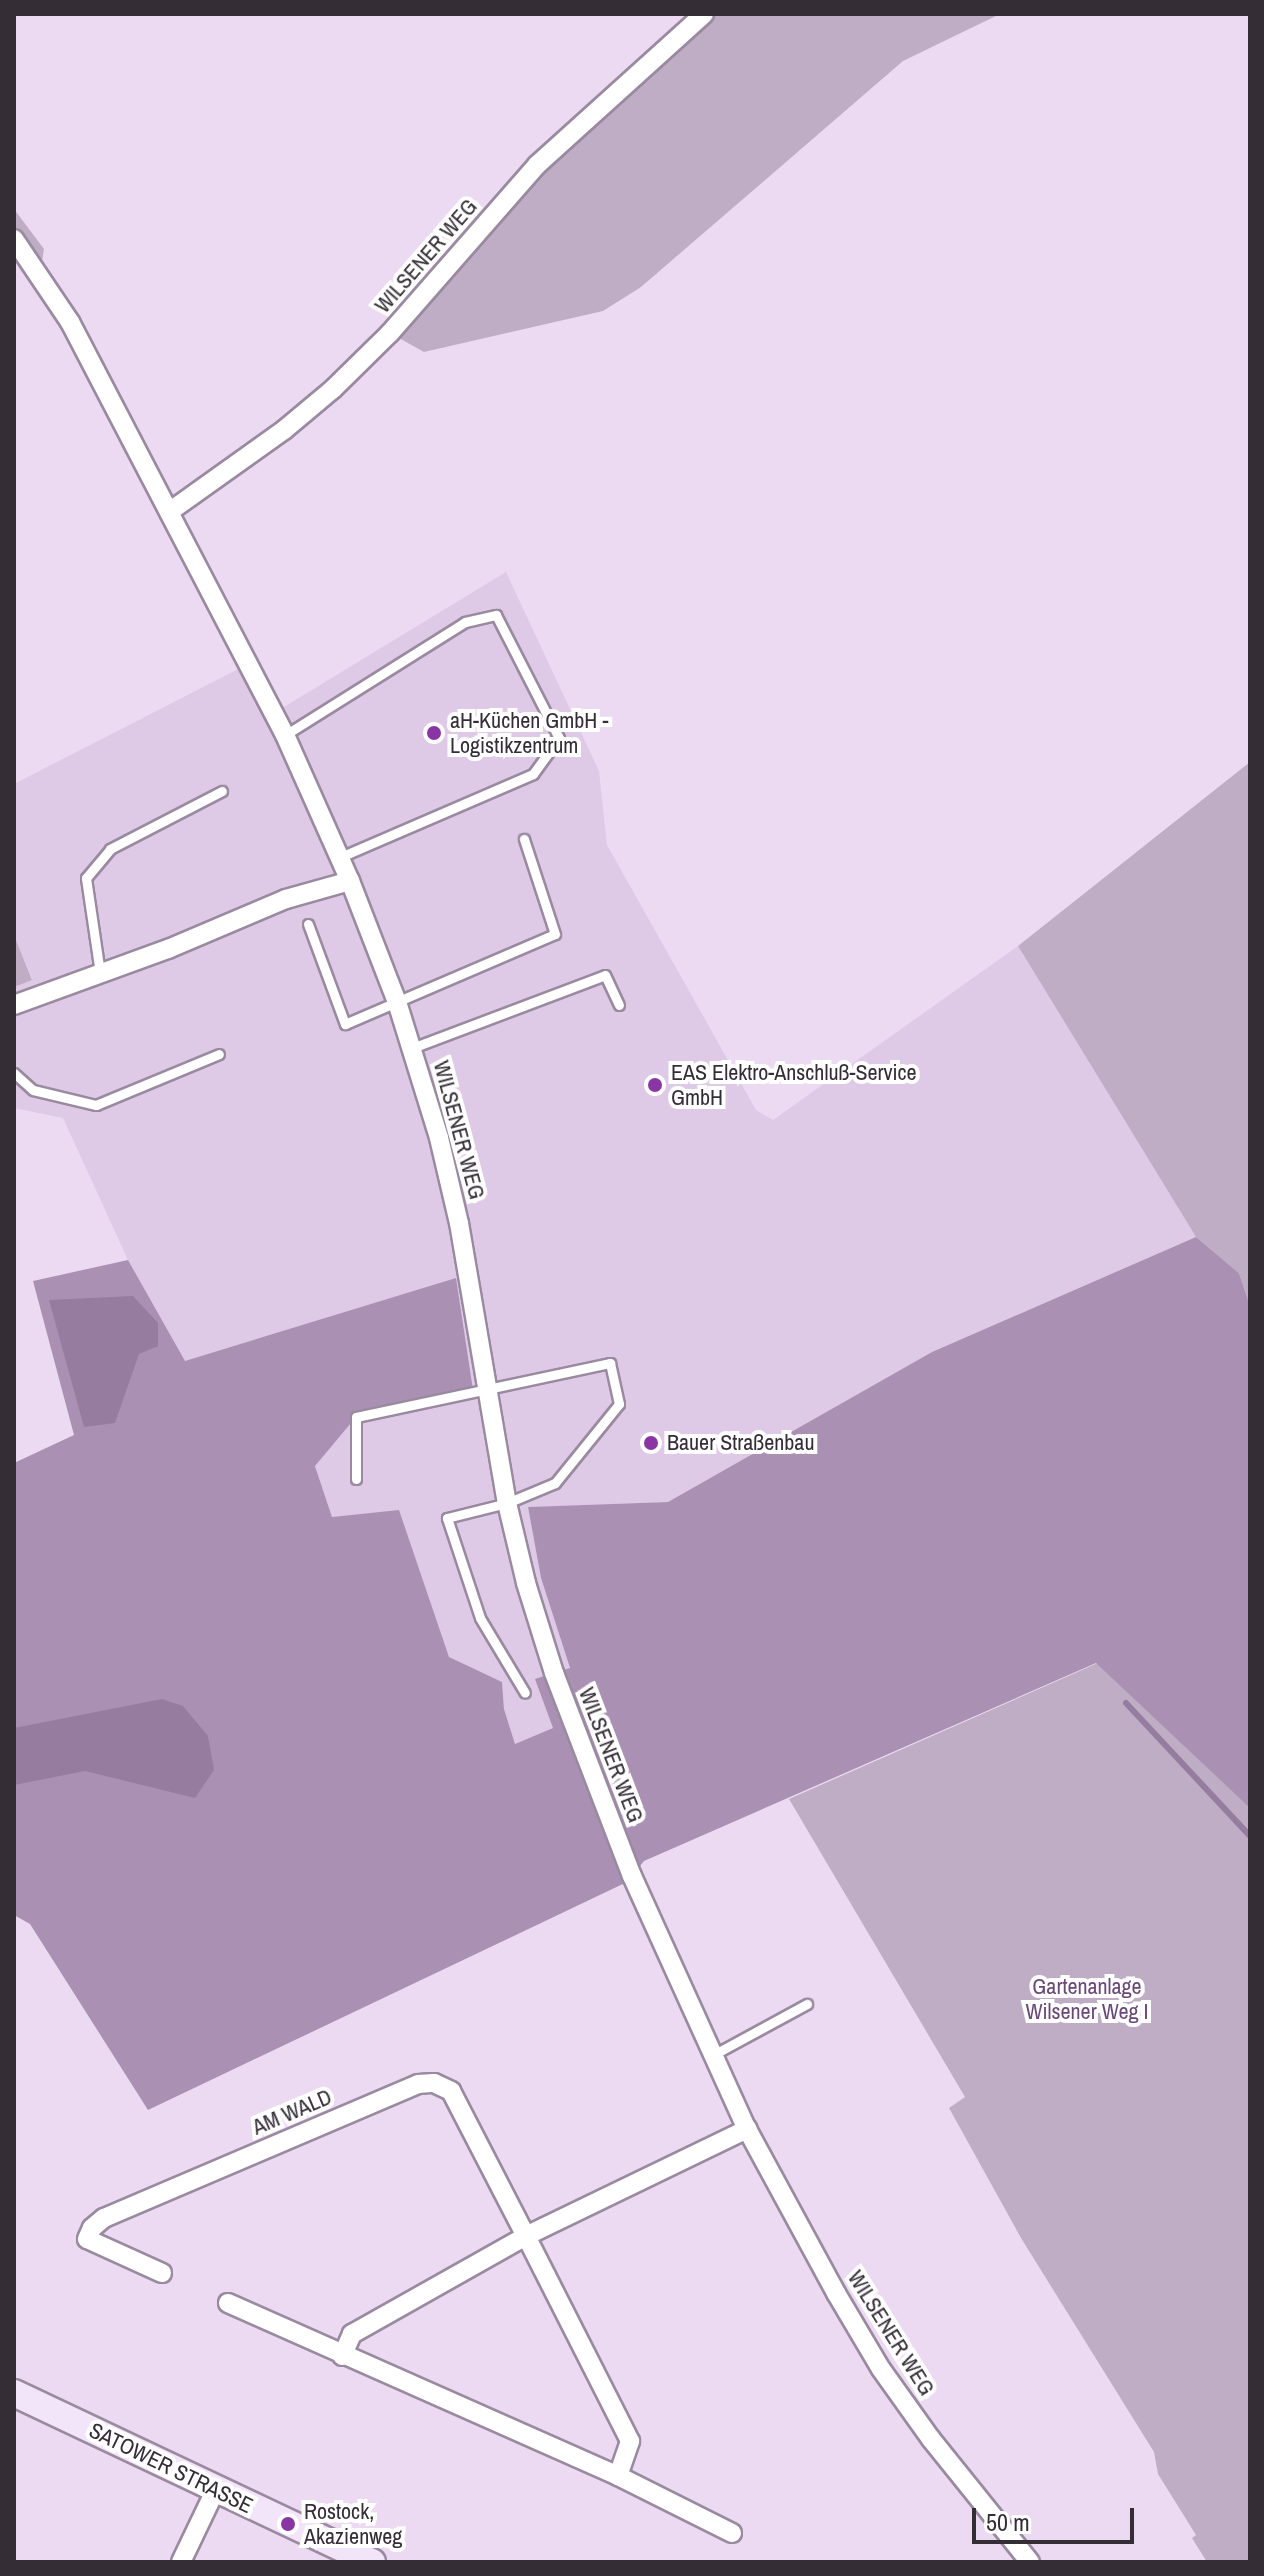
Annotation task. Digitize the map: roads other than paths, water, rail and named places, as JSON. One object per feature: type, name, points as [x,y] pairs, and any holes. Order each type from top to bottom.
[{"type":"main road","name":"SATOWER STRASSE","points":[[14,2393],[372,2562]]},
{"type":"street","name":"WILSENER WEG","points":[[169,512],[284,430],[333,389],[390,333],[537,165],[704,14]]},
{"type":"street","name":"WILSENER WEG","points":[[14,239],[70,322],[285,735],[340,857],[397,1002],[439,1138],[459,1223],[507,1503],[554,1673],[632,1876],[747,2129],[836,2293],[881,2369],[931,2439],[1030,2562]]},
{"type":"street","points":[[14,1005],[101,975],[286,899],[350,881]]},
{"type":"street","name":"AM WALD","points":[[162,2273],[87,2239],[92,2228],[104,2218],[418,2084],[434,2083],[451,2091],[630,2441],[618,2476]]},
{"type":"street","points":[[342,2356],[352,2334],[526,2236],[747,2129]]},
{"type":"street","points":[[228,2303],[618,2476],[732,2533]]},
{"type":"street","points":[[181,2562],[216,2489]]},
{"type":"lane","points":[[285,735],[465,622],[496,615],[559,738],[533,774],[340,857]]},
{"type":"lane","points":[[101,975],[86,878],[110,849],[222,791]]},
{"type":"lane","points":[[308,924],[345,1024],[555,934],[524,839]]},
{"type":"lane","points":[[412,1048],[605,975],[619,1005]]},
{"type":"lane","points":[[14,1073],[33,1090],[96,1105],[219,1054]]},
{"type":"lane","points":[[356,1479],[356,1417],[610,1363],[619,1404],[555,1483],[507,1503],[447,1518],[480,1618],[525,1693]]},
{"type":"lane","points":[[713,2055],[807,2004]]},
{"type":"waterway","points":[[1126,1703],[1250,1836]]},
{"type":"place","name":"aH-Küchen GmbH - Logistikzentrum","points":[[434,733]]},
{"type":"place","name":"EAS Elektro-Anschluß-Service GmbH","points":[[655,1085]]},
{"type":"place","name":"Bauer Straßenbau","points":[[651,1443]]},
{"type":"place","name":"Rostock, Akazienweg","points":[[288,2524]]},
{"type":"park label","name":"Gartenanlage Wilsener Weg I","points":[[1087,1998]]}]
